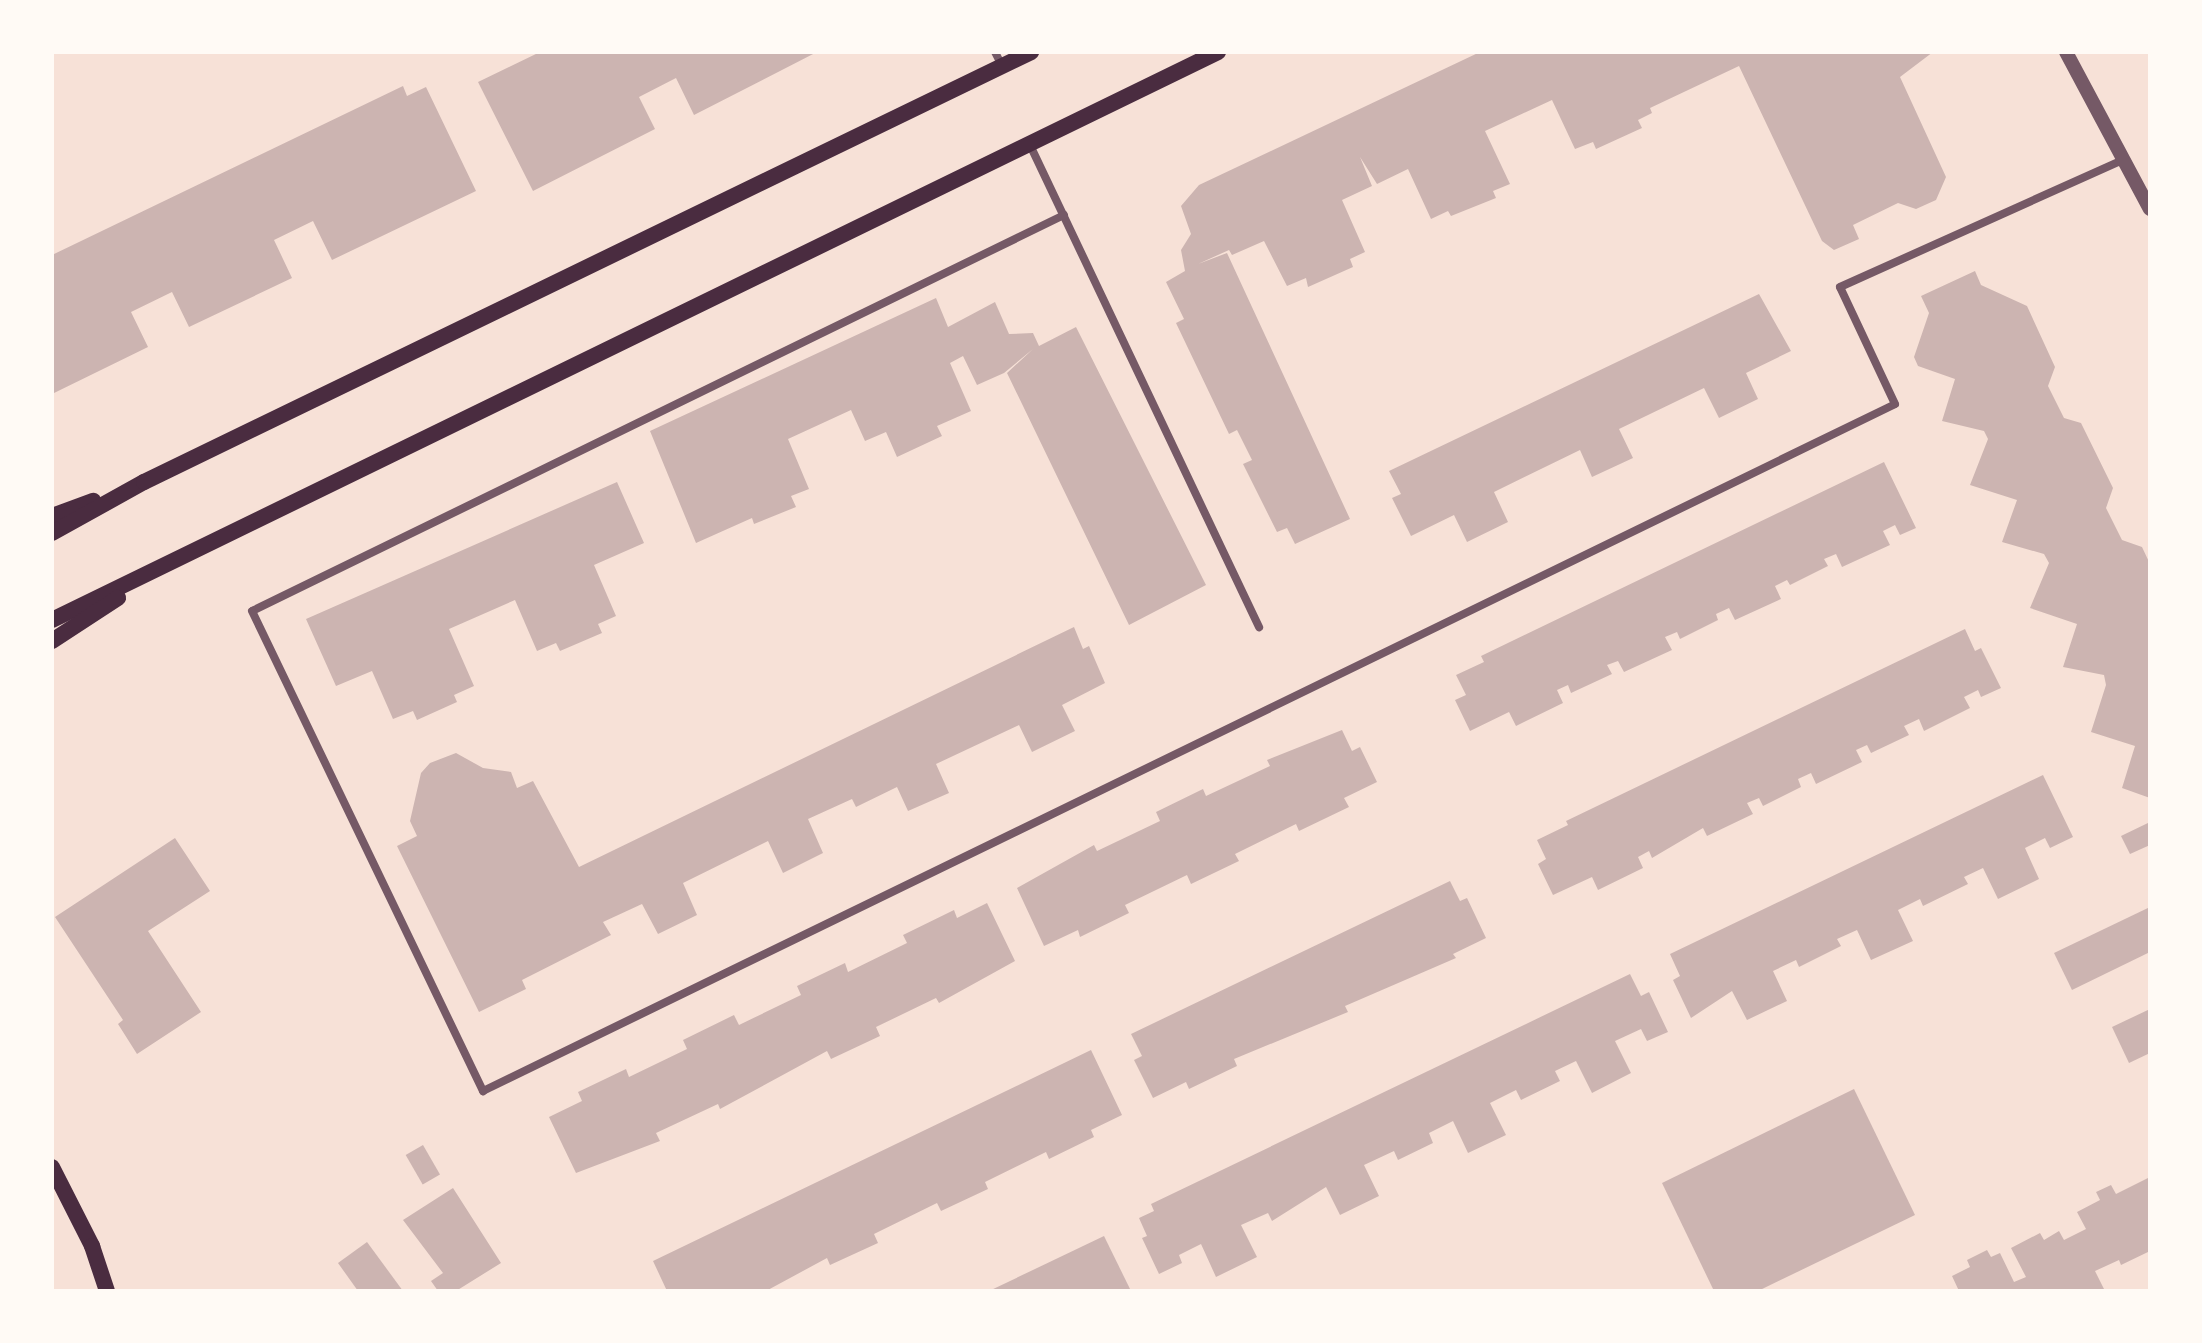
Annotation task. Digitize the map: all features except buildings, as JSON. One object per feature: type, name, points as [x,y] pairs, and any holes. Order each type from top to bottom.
[{"type":"main road","points":[[52,533],[144,482],[998,59],[1031,52]]},
{"type":"main road","points":[[52,620],[1218,52]]},
{"type":"main road","points":[[52,516],[144,482]]},
{"type":"main road","points":[[52,641],[199,549]]},
{"type":"main road","points":[[52,1167],[92,1246],[107,1291]]},
{"type":"street","points":[[2066,52],[2150,209]]},
{"type":"street","points":[[1030,145],[1259,627]]},
{"type":"street","points":[[1064,215],[252,611],[483,1091],[1895,404],[1840,287],[2122,160]]}]
